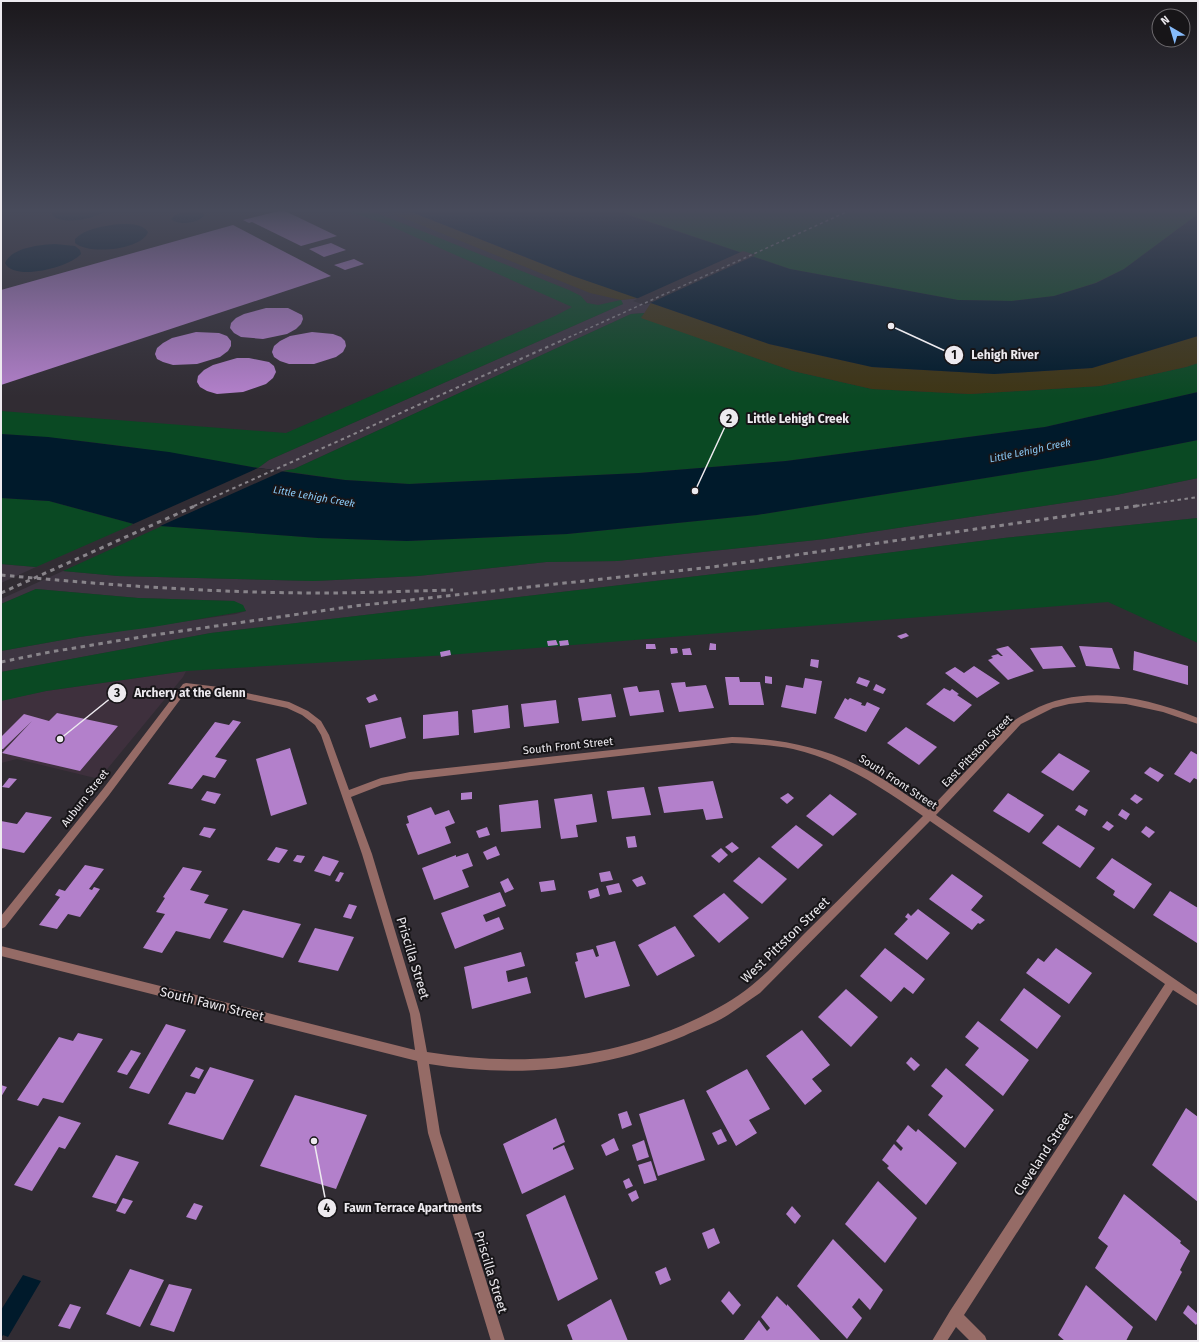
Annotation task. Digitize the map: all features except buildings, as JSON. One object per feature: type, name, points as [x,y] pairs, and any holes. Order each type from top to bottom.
[{"type":"street","name":"Priscilla Street","points":[[186,686],[219,690],[289,706],[305,713],[318,723],[325,735],[367,854],[416,1014],[434,1133],[498,1341]]},
{"type":"street","name":"Auburn Street","points":[[1,924],[106,792],[186,686]]},
{"type":"street","name":"East Pittston Street","points":[[929,816],[1018,722],[1034,712],[1053,705],[1092,699],[1122,700],[1154,706],[1198,721]]},
{"type":"street","name":"South Front Street","points":[[346,795],[381,782],[410,776],[732,740],[762,741],[792,745],[820,753],[855,767],[882,783],[1198,1001]]},
{"type":"street","name":"West Pittston Street","points":[[422,1057],[451,1063],[511,1067],[571,1063],[616,1054],[671,1037],[723,1012],[756,989],[929,816]]},
{"type":"street","name":"South Fawn Street","points":[[1,951],[422,1057]]},
{"type":"street","name":"Cleveland Street","points":[[939,1341],[1172,983]]},
{"type":"street","points":[[955,1316],[980,1341]]},
{"type":"shaded area","points":[[639,298],[633,301],[645,305],[651,303],[645,313],[631,314],[294,469],[283,471],[258,468],[269,460],[623,304],[621,300]]},
{"type":"shaded area","points":[[1198,478],[1198,518],[1004,538],[800,564],[211,633],[1,672],[1,651],[79,637],[236,614],[246,611],[234,601],[138,598],[36,589],[1,604],[1,599],[63,571],[118,576],[314,581],[418,576],[546,562],[617,561],[825,539],[1116,495]]},
{"type":"shaded area","points":[[1,564],[36,567],[1,583]]},
{"type":"shaded area","points":[[186,671],[183,677],[99,779],[17,759],[1,763],[2,700],[46,691]]},
{"type":"green space","points":[[493,272],[523,272],[569,290],[581,296],[587,303],[598,305],[621,300],[623,304],[269,460],[258,468],[98,443],[1,434],[1,411],[286,433],[555,316],[572,307]]},
{"type":"green space","points":[[804,272],[1119,272],[1095,283],[1054,296],[1012,301],[958,300]]},
{"type":"green space","points":[[645,313],[641,317],[793,371],[872,389],[970,394],[1100,386],[1198,363],[1198,392],[1045,427],[786,461],[639,473],[409,484],[345,480],[283,471],[294,469],[631,314]]},
{"type":"green space","points":[[1198,440],[1198,478],[1116,495],[825,539],[617,561],[546,562],[418,576],[314,581],[118,576],[63,571],[162,526],[318,538],[407,541],[567,534],[757,515],[1097,460]]},
{"type":"green space","points":[[1,498],[49,501],[134,524],[36,567],[1,564]]},
{"type":"green space","points":[[1198,518],[1198,643],[1108,602],[448,655],[186,671],[46,691],[1,701],[1,672],[211,633],[800,564],[1004,538]]},
{"type":"green space","points":[[36,589],[138,598],[234,601],[243,605],[246,611],[153,627],[79,637],[1,651],[1,604]]},
{"type":"sand","points":[[537,272],[562,272],[639,298],[621,300],[590,293]]},
{"type":"sand","points":[[651,303],[769,344],[872,367],[994,374],[1092,368],[1198,336],[1198,363],[1100,386],[970,394],[872,389],[793,371],[641,318]]},
{"type":"water","points":[[562,272],[804,272],[958,300],[1012,301],[1054,296],[1096,283],[1119,272],[1198,272],[1198,336],[1092,368],[994,374],[872,367],[769,344]]},
{"type":"water","points":[[1198,392],[1198,440],[1097,460],[757,515],[567,534],[407,541],[318,538],[134,524],[49,501],[1,498],[1,434],[48,437],[169,452],[258,468],[345,480],[409,484],[639,473],[786,461],[1045,427]]},
{"type":"water","points":[[23,1275],[41,1281],[8,1337],[3,1335],[1,1338],[1,1310]]},
{"type":"pier","points":[[697,272],[719,272],[648,304],[636,299]]},
{"type":"pier","points":[[258,468],[283,471],[158,527],[131,525]]},
{"type":"railway","points":[[563,340],[714,272]]},
{"type":"railway","points":[[194,506],[565,339]]},
{"type":"railway","points":[[1136,506],[1198,497]]},
{"type":"railway","points":[[35,578],[197,505]]},
{"type":"railway","points":[[1,662],[50,652],[147,636],[355,606],[712,567],[1143,505]]},
{"type":"railway","points":[[1,575],[35,578]]},
{"type":"railway","points":[[1,593],[35,578]]},
{"type":"railway","points":[[35,578],[121,585],[242,592],[338,593],[453,590]]},
{"type":"place","name":"Lehigh River","points":[[891,326]]},
{"type":"place","name":"Little Lehigh Creek","points":[[695,491]]},
{"type":"place","name":"Archery at the Glenn","points":[[60,739]]},
{"type":"place","name":"Fawn Terrace Apartments","points":[[314,1141]]}]
